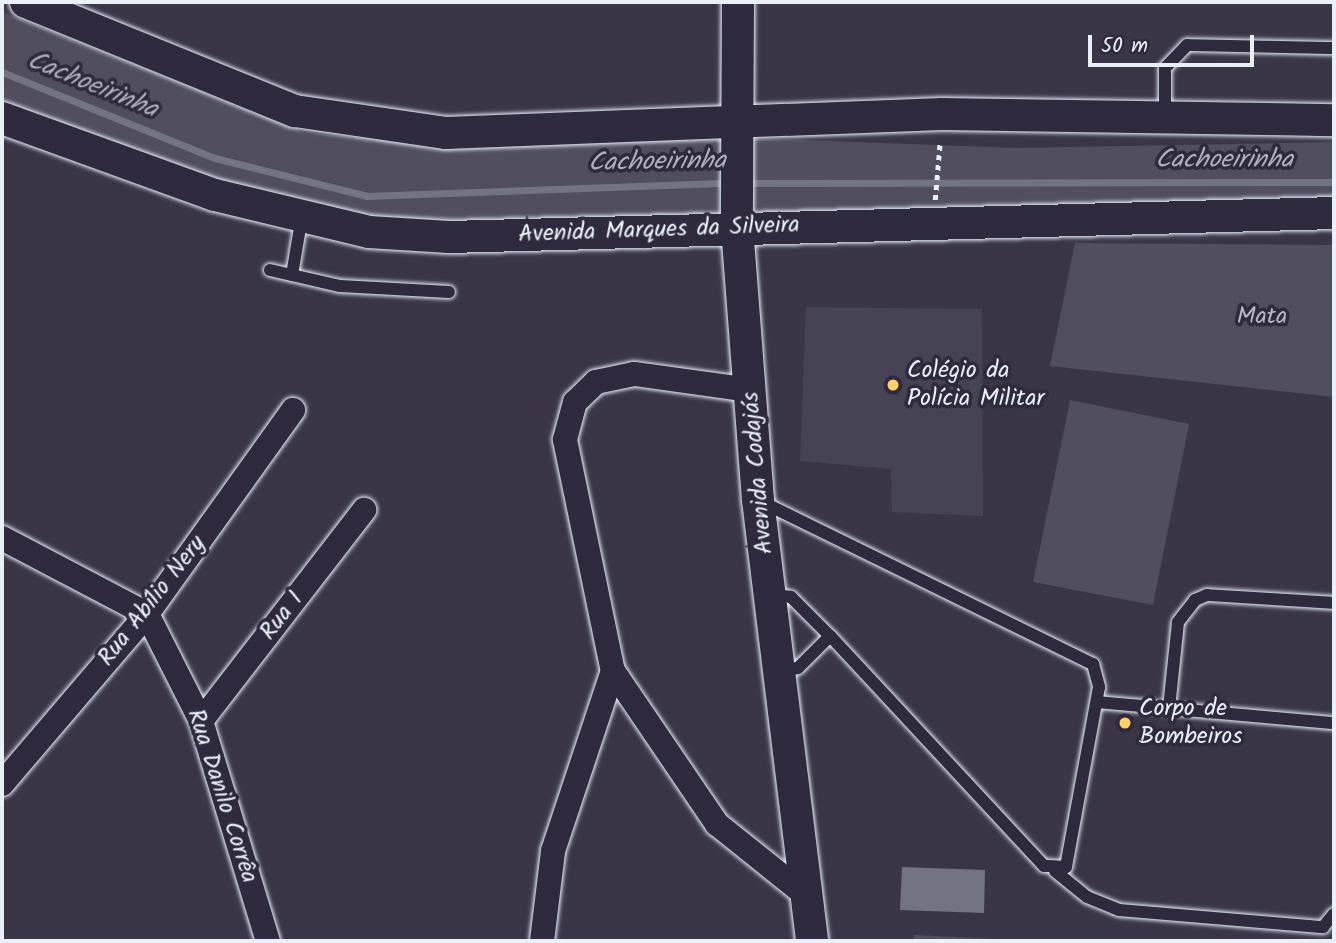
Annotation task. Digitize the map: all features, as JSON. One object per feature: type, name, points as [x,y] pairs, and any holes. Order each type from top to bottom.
[{"type":"street","points":[[26,2],[295,111],[366,124],[446,133],[738,131],[1165,118],[1334,120]]},
{"type":"street","name":"Avenida Codajás","points":[[738,2],[737,217],[758,500],[802,892],[812,941]]},
{"type":"street","name":"Avenida Marques da Silveira","points":[[2,118],[215,195],[369,232],[449,237],[737,217],[1334,213]]},
{"type":"street","points":[[750,390],[634,374],[596,382],[575,402],[565,440],[613,671],[717,824],[802,892]]},
{"type":"street","name":"Rua Abílio Nery","points":[[2,785],[147,614],[293,410]]},
{"type":"street","name":"Rua I","points":[[201,721],[364,510]]},
{"type":"street","points":[[2,538],[147,614]]},
{"type":"street","name":"Rua Danilo Corrêa","points":[[147,614],[201,721],[268,941]]},
{"type":"street","points":[[542,941],[553,851],[613,671]]},
{"type":"lane","points":[[1165,118],[1165,68],[1187,45],[1334,48]]},
{"type":"lane","points":[[292,275],[303,216]]},
{"type":"lane","points":[[270,270],[340,286],[449,292]]},
{"type":"lane","points":[[758,500],[1083,656],[1099,675],[1072,857],[1055,871]]},
{"type":"lane","points":[[770,595],[792,597],[1055,871],[1087,897],[1119,910],[1323,927],[1334,914]]},
{"type":"lane","points":[[1169,708],[1178,622],[1195,600],[1207,595],[1334,603]]},
{"type":"lane","points":[[778,673],[798,668],[830,636]]},
{"type":"lane","points":[[1097,702],[1334,723]]},
{"type":"path","points":[[934,214],[940,142]]},
{"type":"shaded area","name":"Colégio da Polícia Militar","points":[[806,307],[982,309],[983,516],[892,512],[891,469],[800,461]]},
{"type":"green space","points":[[2,12],[304,133],[477,147],[718,137],[1016,148],[1334,142],[1334,216],[822,210],[374,228],[196,178],[2,107]]},
{"type":"green space","name":"Mata","points":[[1075,243],[1334,245],[1334,397],[1050,366]]},
{"type":"green space","points":[[1070,400],[1189,424],[1153,605],[1033,582]]},
{"type":"green space","points":[[914,935],[1020,940],[1020,941],[913,941]]},
{"type":"water","points":[[902,867],[985,870],[984,913],[900,910]]},
{"type":"waterway","name":"Cachoeirinha","points":[[2,72],[215,158],[367,196],[728,183]]},
{"type":"waterway","name":"Cachoeirinha","points":[[743,183],[1334,182]]},
{"type":"place","name":"Colégio da Polícia Militar","points":[[893,385]]},
{"type":"place","name":"Corpo de Bombeiros","points":[[1125,723]]}]
